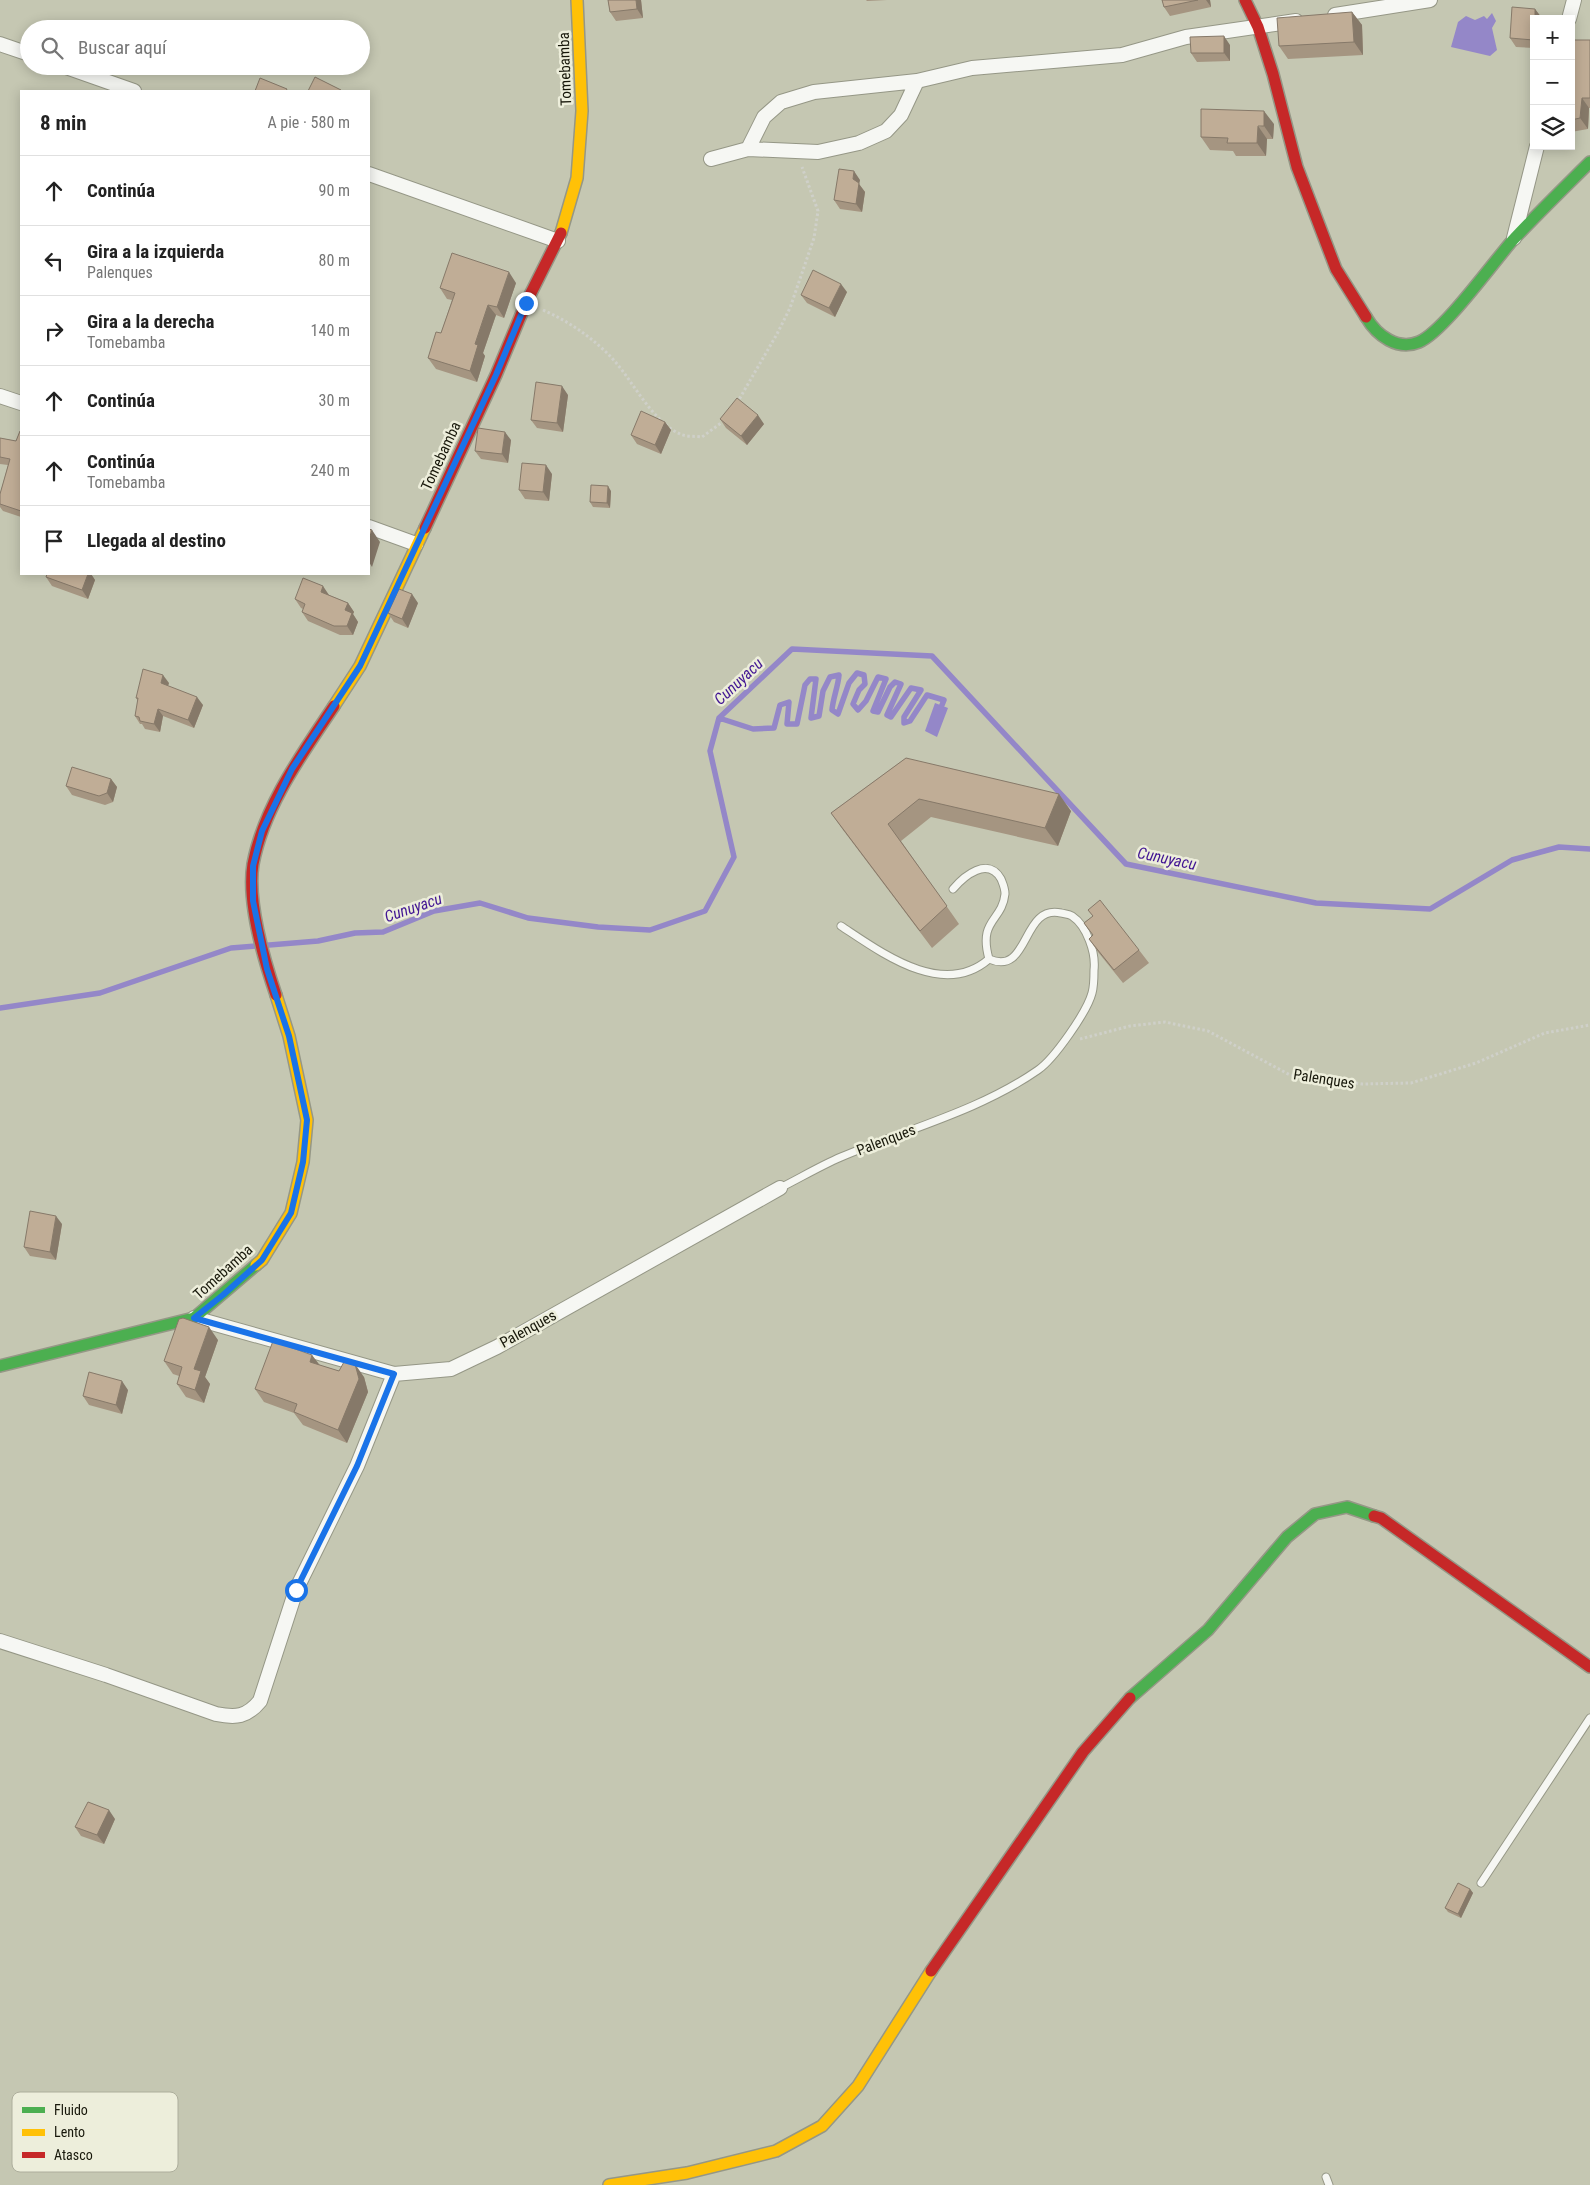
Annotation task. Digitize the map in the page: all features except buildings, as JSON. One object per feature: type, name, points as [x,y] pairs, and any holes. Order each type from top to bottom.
[{"type":"street","name":"Tomebamba","points":[[0,1366],[194,1318],[262,1260],[291,1213],[303,1162],[307,1120],[289,1036],[267,969],[253,901],[253,866],[262,831],[292,769],[360,666],[496,375],[526,303],[558,241],[577,178],[582,111],[577,0]]},
{"type":"street","points":[[1245,0],[1258,27],[1273,74],[1297,167],[1336,269],[1369,323],[1384,338],[1403,346],[1420,342],[1437,330],[1513,240],[1590,162]]},
{"type":"street","points":[[1324,17],[1430,0]]},
{"type":"street","points":[[1570,15],[1574,0]]},
{"type":"street","points":[[748,149],[764,117],[781,102],[814,92],[917,81],[972,68],[1122,55],[1186,38],[1306,20]]},
{"type":"street","points":[[0,44],[20,51]]},
{"type":"street","points":[[89,75],[131,90]]},
{"type":"street","points":[[712,160],[748,149],[818,152],[859,143],[886,131],[901,115],[917,81]]},
{"type":"street","points":[[1513,240],[1536,150]]},
{"type":"street","points":[[370,174],[558,241]]},
{"type":"street","points":[[0,396],[20,403]]},
{"type":"street","points":[[370,527],[416,544]]},
{"type":"street","name":"Palenques","points":[[194,1318],[394,1374],[451,1369],[497,1347],[780,1188]]},
{"type":"street","points":[[0,1641],[106,1675],[216,1714],[233,1717],[252,1711],[260,1701],[296,1590],[349,1484],[394,1374]]},
{"type":"street","points":[[609,2185],[687,2173],[776,2151],[822,2126],[858,2086],[920,1987],[1083,1752],[1128,1700],[1208,1630],[1288,1537],[1315,1514],[1347,1507],[1381,1518],[1590,1667]]},
{"type":"lane","points":[[953,888],[976,869],[988,868],[999,875],[1005,894],[985,936],[988,959]]},
{"type":"lane","points":[[988,959],[998,963],[1009,962],[1021,949],[1033,926],[1043,914],[1055,912],[1070,915],[1080,922],[1095,960],[1092,993],[1082,1014],[1063,1043]]},
{"type":"lane","points":[[841,926],[893,957],[934,975],[963,975],[972,972],[988,959]]},
{"type":"lane","name":"Palenques","points":[[780,1188],[841,1157],[948,1115],[1004,1090],[1040,1069],[1063,1043]]},
{"type":"lane","points":[[1481,1883],[1590,1718]]},
{"type":"lane","points":[[1326,2177],[1329,2185]]},
{"type":"path","points":[[735,405],[778,334],[790,308],[814,238],[818,211],[796,152]]},
{"type":"path","points":[[526,303],[558,316],[584,333],[610,355],[659,419],[681,435],[702,437],[722,424],[727,418]]},
{"type":"path","name":"Palenques","points":[[1063,1043],[1130,1026],[1165,1022],[1208,1031],[1290,1075],[1362,1084],[1411,1083],[1476,1063],[1545,1033],[1590,1025]]},
{"type":"shaded area","points":[[1492,13],[1496,21],[1492,28],[1497,50],[1490,56],[1451,47],[1458,22],[1466,16],[1475,20],[1484,16],[1487,19]]},
{"type":"shaded area","points":[[935,703],[948,708],[937,737],[925,731]]},
{"type":"waterway","name":"Cunuyacu","points":[[0,1008],[100,993],[231,948],[318,941],[355,933],[383,932],[434,911],[480,903],[528,918],[598,927],[650,930],[705,911],[734,857],[710,751],[719,718],[792,649],[932,656],[1126,864],[1316,903],[1430,909],[1512,860],[1559,847],[1590,849]]},
{"type":"waterway","points":[[719,718],[753,729],[774,728],[780,705],[789,702],[787,724],[797,724],[805,685],[810,679],[816,679],[811,718],[819,716],[823,691],[830,677],[839,675],[832,710],[838,714],[849,683],[857,673],[864,675],[865,684],[859,690],[853,704],[858,710],[866,701],[878,677],[886,679],[873,711],[878,712],[890,687],[895,682],[901,684],[887,715],[891,717],[911,688],[921,690],[904,717],[904,723],[910,721],[927,695],[944,700],[942,705]]},
{"type":"traffic: fast","points":[[1366,317],[1382,336],[1396,343],[1403,345],[1411,344],[1429,336],[1454,312],[1512,241],[1590,162]]},
{"type":"traffic: fast","points":[[0,1366],[194,1318],[256,1265]]},
{"type":"traffic: fast","points":[[1130,1698],[1208,1630],[1287,1537],[1315,1514],[1347,1507],[1374,1516]]},
{"type":"traffic: slow","points":[[561,233],[577,178],[582,111],[577,0]]},
{"type":"traffic: slow","points":[[334,706],[360,666],[425,528]]},
{"type":"traffic: slow","points":[[256,1265],[262,1260],[291,1213],[303,1162],[307,1120],[289,1036],[276,995]]},
{"type":"traffic: slow","points":[[609,2185],[687,2173],[776,2151],[822,2126],[858,2086],[931,1971]]},
{"type":"traffic: jam","points":[[1245,0],[1258,27],[1273,74],[1297,167],[1336,269],[1366,317]]},
{"type":"traffic: jam","points":[[425,528],[496,375],[526,303],[561,233]]},
{"type":"traffic: jam","points":[[276,995],[266,965],[254,912],[252,895],[253,864],[258,843],[275,801],[297,762],[334,706]]},
{"type":"traffic: jam","points":[[1374,1516],[1381,1518],[1590,1667]]},
{"type":"traffic: jam","points":[[931,1971],[1083,1752],[1130,1698]]},
{"type":"route","points":[[296,1590],[326,1528],[341,1502],[390,1388],[394,1374],[194,1318],[262,1260],[291,1213],[303,1162],[307,1120],[289,1036],[267,969],[253,901],[253,866],[262,831],[292,769],[360,666],[496,375],[526,303]]}]
